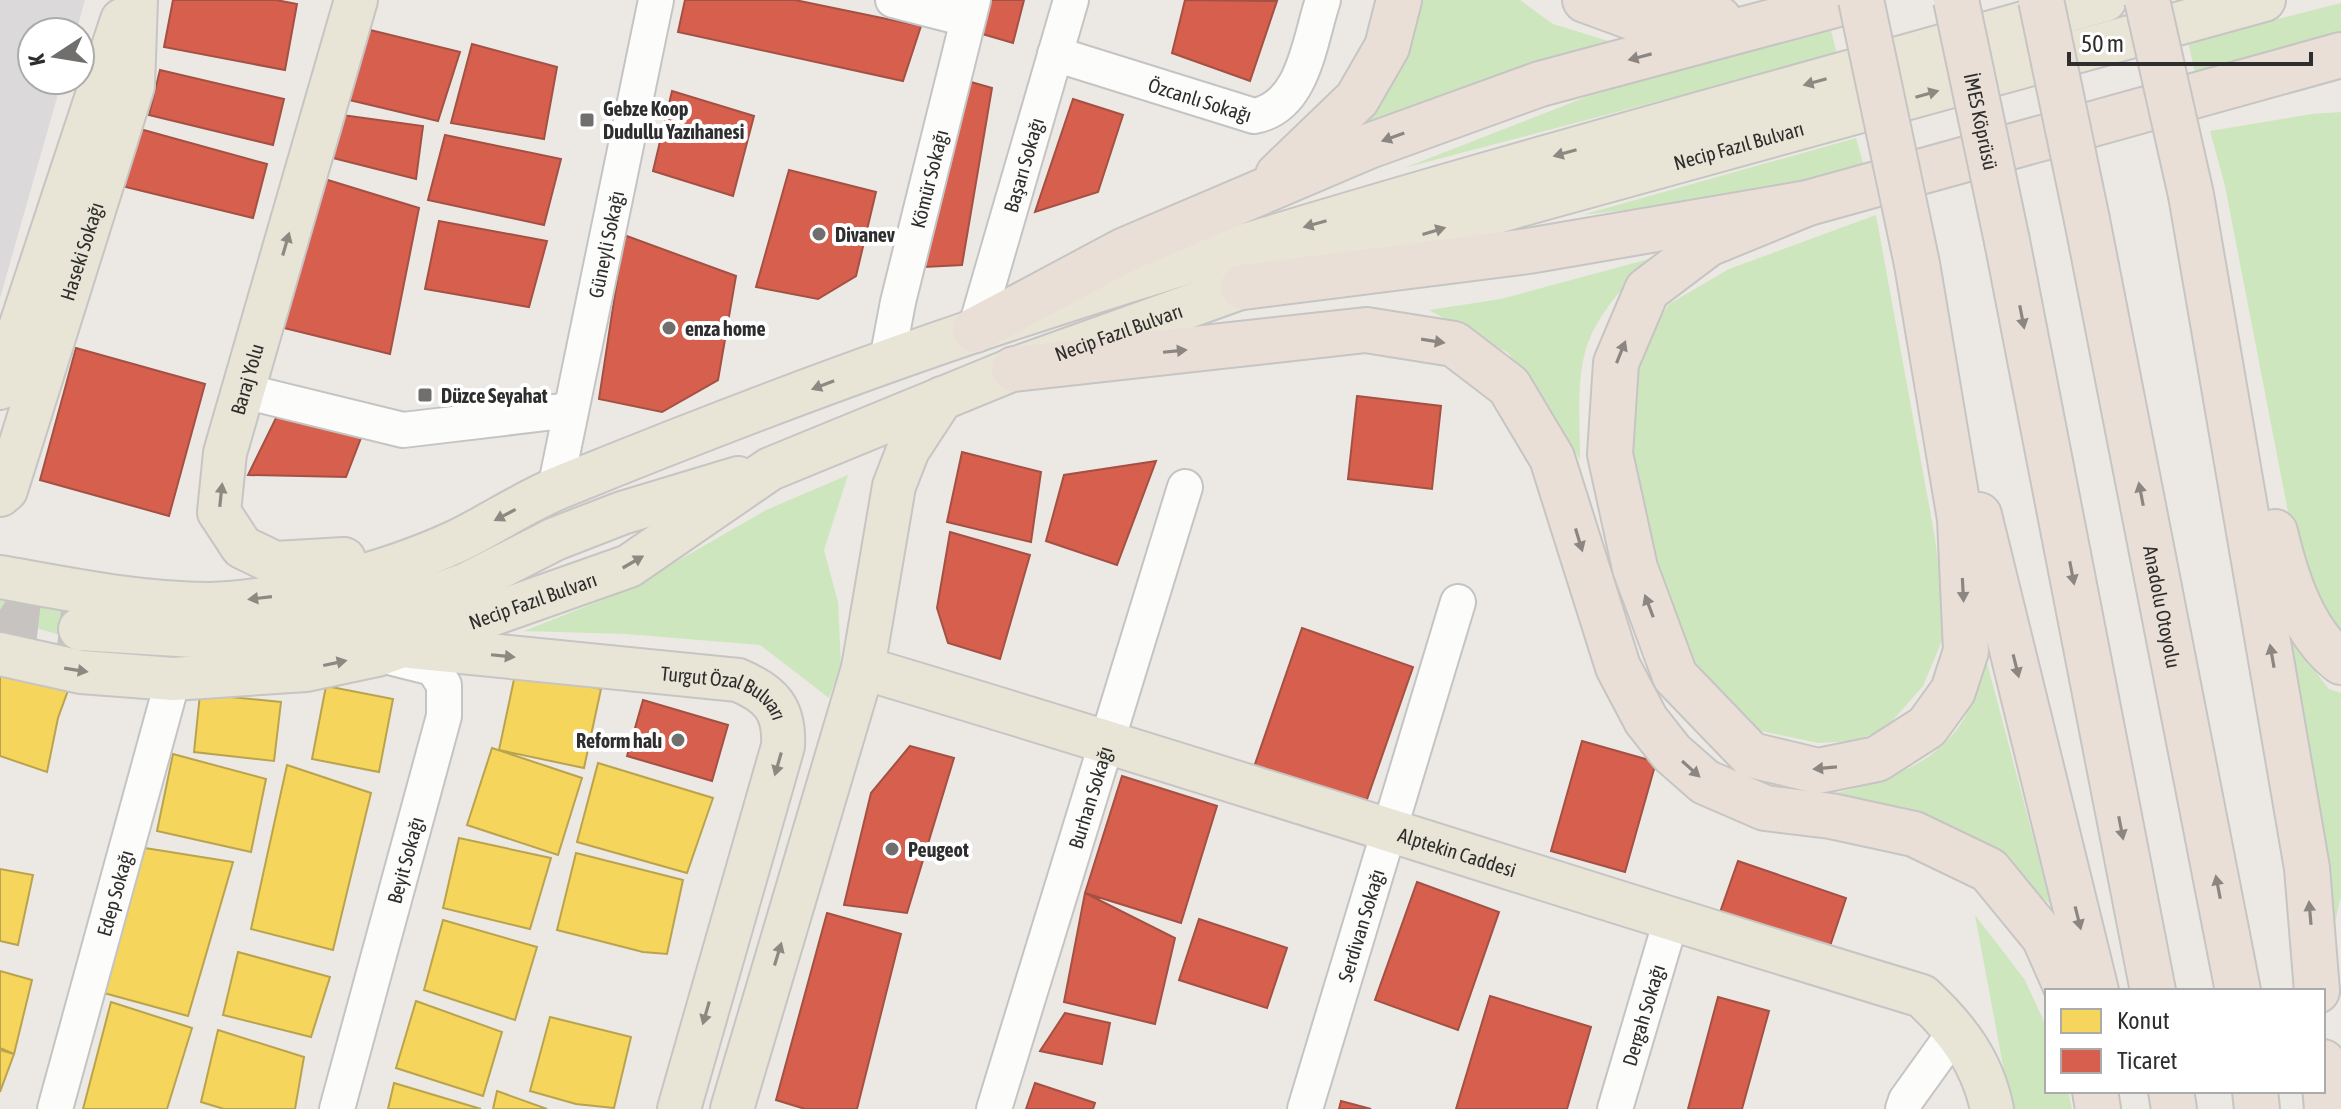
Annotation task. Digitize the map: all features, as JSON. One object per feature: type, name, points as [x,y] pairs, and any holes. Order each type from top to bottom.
[{"type":"highway","points":[[975,330],[1125,250],[1278,175],[1357,99],[1387,47],[1399,0]]},
{"type":"highway","points":[[1585,0],[1637,19],[1687,21],[1797,15]]},
{"type":"highway","points":[[1125,250],[1369,146],[1540,84],[1853,0]]},
{"type":"highway","points":[[1861,0],[1917,264],[2096,989]]},
{"type":"highway","name":"İMES Köprüsü","points":[[1956,0],[2007,241],[2153,989]]},
{"type":"highway","name":"Anadolu Otoyolu","points":[[2041,0],[2238,989]]},
{"type":"highway","points":[[2147,0],[2191,195],[2286,579],[2324,649],[2341,662]]},
{"type":"highway","points":[[1243,287],[1528,251],[1808,203],[2341,55]]},
{"type":"highway","points":[[2189,97],[2316,80],[2341,85]]},
{"type":"highway","points":[[2191,195],[2307,868],[2317,989]]},
{"type":"highway","points":[[1808,203],[1708,244],[1647,290],[1616,363],[1610,454],[1635,568],[1675,676],[1751,755],[1818,771],[1877,759],[1927,727],[1953,691],[1966,651],[1960,519],[1917,264]]},
{"type":"highway","points":[[1014,369],[1366,330],[1454,344],[1509,386],[1552,458],[1618,667],[1646,720],[1672,753],[1705,782],[1765,808],[1831,816],[1914,834],[1989,870],[2044,937],[2067,989]]},
{"type":"highway","points":[[2325,1086],[2327,1109]]},
{"type":"main road","points":[[0,388],[128,0]]},
{"type":"main road","name":"Haseki Sokağı","points":[[0,495],[6,490],[133,86],[136,0]]},
{"type":"main road","name":"Baraj Yolu","points":[[356,0],[225,453],[219,512],[242,547],[275,563],[348,559],[452,543]]},
{"type":"main road","name":"Necip Fazıl Bulvarı","points":[[0,577],[97,595],[210,604],[275,596],[359,575],[452,543],[555,489],[887,360],[975,330],[1231,248],[2105,0]]},
{"type":"main road","name":"Necip Fazıl Bulvarı","points":[[0,654],[81,672],[173,679],[306,670],[387,650],[629,566],[770,469],[1014,369],[1243,287],[1524,204],[2264,0]]},
{"type":"main road","points":[[732,1109],[863,668],[894,486],[908,450],[942,398]]},
{"type":"main road","points":[[80,629],[242,639],[318,628],[399,608],[467,584],[555,539],[622,513],[770,469]]},
{"type":"main road","name":"Turgut Özal Bulvarı","points":[[387,650],[738,680],[770,697],[780,710],[783,746],[679,1109]]},
{"type":"main road","name":"Alptekin Caddesi","points":[[863,668],[1105,740],[1387,832],[1922,996],[1957,1029],[1986,1081],[1992,1109]]},
{"type":"street","name":"Güneyli Sokağı","points":[[555,489],[656,0]]},
{"type":"street","points":[[893,0],[970,9]]},
{"type":"street","name":"Başarı Sokağı","points":[[975,330],[1071,0]]},
{"type":"street","name":"Özcanlı Sokağı","points":[[1055,54],[1254,116],[1271,113],[1285,103],[1295,88],[1323,0]]},
{"type":"street","name":"Kömür Sokağı","points":[[887,360],[970,9]]},
{"type":"street","points":[[244,391],[403,430],[571,410]]},
{"type":"street","name":"Burhan Sokağı","points":[[994,1109],[1185,487]]},
{"type":"street","name":"Serdivan Sokağı","points":[[1305,1109],[1458,602]]},
{"type":"street","name":"Beyit Sokağı","points":[[337,1109],[444,716],[444,685],[433,668],[387,650]]},
{"type":"street","name":"Edep Sokağı","points":[[55,1109],[173,679]]},
{"type":"street","name":"Dergah Sokağı","points":[[1615,1109],[1671,920]]},
{"type":"street","points":[[1903,1109],[1906,1100],[1957,1029]]},
{"type":"shaded area","points":[[0,0],[85,0],[80,16],[16,16],[16,96],[57,96],[0,298]]},
{"type":"green space","points":[[1419,0],[1520,0],[1553,24],[1618,44],[1349,145]]},
{"type":"green space","points":[[2341,3],[2341,36],[2197,81],[2188,42]]},
{"type":"green space","points":[[1829,23],[1837,54],[1404,168],[1586,97]]},
{"type":"green space","points":[[2341,112],[2341,631],[2319,609],[2289,517],[2225,186],[2210,131]]},
{"type":"green space","points":[[1856,138],[1864,166],[1738,197],[1582,215]]},
{"type":"green space","points":[[1876,215],[1935,538],[1946,631],[1923,686],[1886,728],[1855,741],[1818,743],[1747,728],[1694,664],[1657,562],[1629,459],[1630,387],[1647,339],[1669,304],[1729,269]]},
{"type":"green space","points":[[1649,259],[1622,289],[1590,337],[1580,390],[1580,460],[1545,402],[1508,353],[1429,310],[1501,299]]},
{"type":"green space","points":[[848,475],[824,550],[838,602],[841,665],[829,698],[760,645],[626,634],[524,631],[625,591],[766,510]]},
{"type":"green space","points":[[0,588],[82,598],[75,639],[0,618]]},
{"type":"green space","points":[[2289,637],[2329,689],[2341,693],[2341,896],[2335,922]]},
{"type":"green space","points":[[1984,651],[2051,905],[1986,847],[1896,807],[1828,795],[1906,770],[1939,748],[1965,717]]},
{"type":"green space","points":[[1975,915],[2025,980],[2045,1024],[2045,1093],[2068,1093],[2072,1109],[2011,1109]]},
{"type":"building: Konut","points":[[0,665],[70,685],[58,718],[47,772],[0,756]]},
{"type":"building: Konut","points":[[516,670],[601,689],[584,768],[499,750]]},
{"type":"building: Konut","points":[[326,686],[393,699],[379,772],[312,759]]},
{"type":"building: Konut","points":[[200,694],[281,702],[274,761],[194,752]]},
{"type":"building: Konut","points":[[492,748],[582,778],[558,855],[467,825]]},
{"type":"building: Konut","points":[[173,754],[266,779],[251,852],[157,831]]},
{"type":"building: Konut","points":[[598,763],[713,798],[687,873],[577,842]]},
{"type":"building: Konut","points":[[287,765],[371,793],[333,950],[251,929]]},
{"type":"building: Konut","points":[[459,838],[551,858],[530,929],[443,908]]},
{"type":"building: Konut","points":[[145,848],[233,862],[188,1016],[104,993]]},
{"type":"building: Konut","points":[[576,853],[683,880],[667,954],[643,952],[557,930]]},
{"type":"building: Konut","points":[[0,869],[33,875],[18,945],[0,941]]},
{"type":"building: Konut","points":[[443,920],[537,947],[515,1020],[424,990]]},
{"type":"building: Konut","points":[[238,952],[330,977],[311,1037],[223,1015]]},
{"type":"building: Konut","points":[[0,971],[32,980],[14,1054],[0,1048]]},
{"type":"building: Konut","points":[[416,1001],[502,1032],[483,1096],[396,1068]]},
{"type":"building: Konut","points":[[111,1002],[192,1028],[167,1109],[83,1109]]},
{"type":"building: Konut","points":[[550,1017],[631,1037],[614,1108],[576,1104],[530,1091]]},
{"type":"building: Konut","points":[[218,1030],[304,1057],[295,1109],[224,1109],[201,1102]]},
{"type":"building: Konut","points":[[0,1050],[14,1054],[0,1092]]},
{"type":"building: Konut","points":[[394,1083],[481,1109],[388,1109]]},
{"type":"building: Konut","points":[[497,1091],[547,1109],[493,1109]]},
{"type":"building: Ticaret","points":[[173,0],[276,0],[297,4],[285,70],[164,47]]},
{"type":"building: Ticaret","points":[[685,0],[795,0],[921,26],[903,81],[678,32]]},
{"type":"building: Ticaret","points":[[988,0],[1024,0],[1013,43],[979,33]]},
{"type":"building: Ticaret","points":[[1185,0],[1277,1],[1250,81],[1172,53]]},
{"type":"building: Ticaret","points":[[362,28],[460,52],[438,121],[345,99]]},
{"type":"building: Ticaret","points":[[472,44],[557,67],[544,139],[451,123]]},
{"type":"building: Ticaret","points":[[160,70],[284,99],[273,145],[149,115]]},
{"type":"building: Ticaret","points":[[964,80],[992,88],[962,265],[925,267]]},
{"type":"building: Ticaret","points":[[672,91],[754,116],[733,196],[653,171]]},
{"type":"building: Ticaret","points":[[1073,99],[1123,115],[1098,192],[1035,212]]},
{"type":"building: Ticaret","points":[[342,115],[423,126],[416,179],[333,158]]},
{"type":"building: Ticaret","points":[[140,129],[267,164],[253,218],[122,186]]},
{"type":"building: Ticaret","points":[[445,135],[561,159],[544,225],[428,200]]},
{"type":"building: Ticaret","name":"Divanev","points":[[789,170],[876,192],[856,276],[818,299],[756,287]]},
{"type":"building: Ticaret","points":[[318,177],[419,208],[390,354],[276,326]]},
{"type":"building: Ticaret","points":[[439,221],[547,241],[529,307],[425,289]]},
{"type":"building: Ticaret","name":"enza home","points":[[624,235],[736,276],[718,380],[662,412],[599,399]]},
{"type":"building: Ticaret","points":[[76,348],[205,384],[169,516],[40,480]]},
{"type":"building: Ticaret","points":[[1357,396],[1441,406],[1432,489],[1348,479]]},
{"type":"building: Ticaret","points":[[278,414],[361,438],[346,477],[248,475]]},
{"type":"building: Ticaret","points":[[962,452],[1041,472],[1031,542],[947,522]]},
{"type":"building: Ticaret","points":[[1156,461],[1117,565],[1046,541],[1064,475]]},
{"type":"building: Ticaret","points":[[950,532],[1030,555],[1000,659],[948,643],[937,608]]},
{"type":"building: Ticaret","points":[[1302,628],[1413,667],[1365,805],[1254,767]]},
{"type":"building: Ticaret","name":"Reform halı","points":[[643,700],[728,725],[712,781],[627,756]]},
{"type":"building: Ticaret","points":[[1582,741],[1656,762],[1625,872],[1551,851]]},
{"type":"building: Ticaret","name":"Peugeot","points":[[910,746],[954,758],[907,913],[844,905],[871,793]]},
{"type":"building: Ticaret","points":[[1122,776],[1217,806],[1181,923],[1085,893]]},
{"type":"building: Ticaret","points":[[1738,861],[1846,898],[1825,961],[1716,924]]},
{"type":"building: Ticaret","points":[[1417,882],[1499,912],[1458,1030],[1375,1000]]},
{"type":"building: Ticaret","points":[[1085,893],[1175,938],[1155,1024],[1064,1002]]},
{"type":"building: Ticaret","points":[[827,913],[901,934],[857,1109],[805,1109],[776,1100]]},
{"type":"building: Ticaret","points":[[1199,919],[1287,948],[1267,1008],[1179,980]]},
{"type":"building: Ticaret","points":[[1490,996],[1591,1027],[1567,1109],[1456,1109]]},
{"type":"building: Ticaret","points":[[1718,997],[1769,1011],[1742,1109],[1688,1109]]},
{"type":"building: Ticaret","points":[[1065,1013],[1110,1023],[1102,1064],[1040,1051]]},
{"type":"building: Ticaret","points":[[1035,1083],[1095,1103],[1093,1109],[1026,1109]]},
{"type":"building: Ticaret","points":[[1341,1101],[1371,1109],[1339,1109]]},
{"type":"tunnel","points":[[0,610],[19,622],[80,629]]},
{"type":"place","name":"Gebze Koop Dudullu Yazıhanesi","points":[[587,120]]},
{"type":"place","name":"Divanev","points":[[819,234]]},
{"type":"place","name":"enza home","points":[[669,328]]},
{"type":"place","name":"Düzce Seyahat","points":[[425,395]]},
{"type":"place","name":"Reform halı","points":[[678,740]]},
{"type":"place","name":"Peugeot","points":[[892,849]]}]
